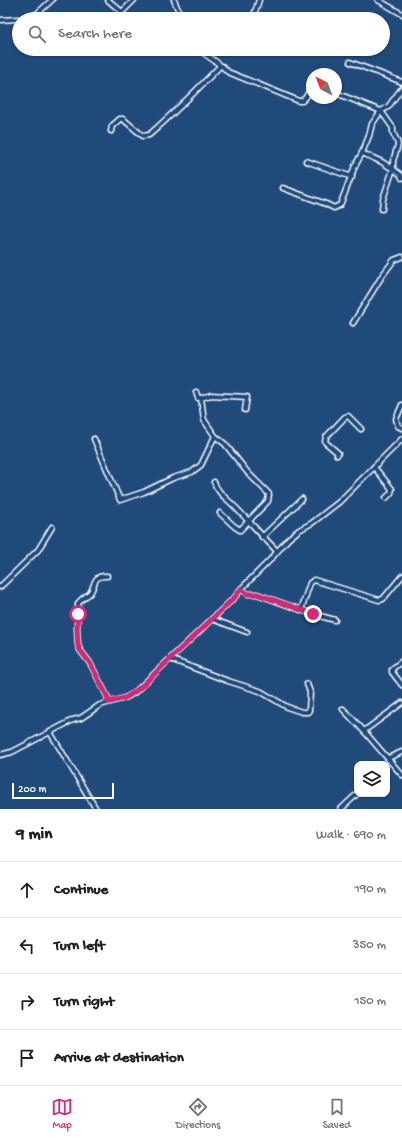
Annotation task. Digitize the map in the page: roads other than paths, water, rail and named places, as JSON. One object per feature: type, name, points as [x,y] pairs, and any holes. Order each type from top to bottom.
[{"type":"street","points":[[38,12],[52,0]]},
{"type":"street","points":[[108,0],[122,12],[134,0]]},
{"type":"street","points":[[174,0],[179,12]]},
{"type":"street","points":[[255,12],[259,0]]},
{"type":"street","points":[[378,0],[402,14]]},
{"type":"street","points":[[0,20],[12,19]]},
{"type":"street","points":[[208,56],[228,72],[299,101],[302,101],[306,97]]},
{"type":"street","points":[[350,62],[402,82]]},
{"type":"street","points":[[111,131],[112,126],[120,119],[123,119],[143,136],[150,135],[197,91],[203,82],[220,66]]},
{"type":"street","points":[[283,188],[334,208],[340,205],[347,184],[352,177],[353,169],[369,136],[372,124],[382,111],[388,107],[402,88]]},
{"type":"street","points":[[342,96],[382,111],[393,128],[393,133],[398,145],[393,161],[393,169],[383,198],[382,209]]},
{"type":"street","points":[[362,153],[382,162],[401,175],[402,178]]},
{"type":"street","points":[[306,161],[352,177]]},
{"type":"street","points":[[353,323],[382,276],[394,260],[402,257]]},
{"type":"street","points":[[196,392],[198,398],[200,398],[204,420],[215,436],[225,444],[248,474],[270,494],[268,501],[240,530],[220,512]]},
{"type":"street","points":[[200,398],[211,395],[247,397],[245,410]]},
{"type":"street","points":[[402,405],[396,419],[398,426],[402,428]]},
{"type":"street","points":[[337,456],[338,453],[325,442],[326,437],[345,417],[348,416],[361,429]]},
{"type":"street","points":[[94,440],[120,500],[144,492],[173,478],[192,472],[201,465],[215,436]]},
{"type":"street","points":[[0,755],[12,752],[73,720],[82,718],[96,707],[108,702],[125,698],[134,693],[235,597],[288,539],[339,502],[402,439]]},
{"type":"street","points":[[374,467],[392,489],[391,493],[386,498]]},
{"type":"street","points":[[214,482],[216,488],[222,496],[235,507],[277,551]]},
{"type":"street","points":[[262,537],[302,499]]},
{"type":"street","points":[[0,587],[38,550],[52,527]]},
{"type":"street","points":[[107,576],[102,576],[97,579],[91,592],[80,600],[78,604],[77,634],[80,650],[90,663],[107,696],[108,702]]},
{"type":"street","points":[[301,610],[310,583],[314,580],[379,600],[383,599],[402,576]]},
{"type":"street","points":[[241,589],[248,594],[257,594],[301,610],[335,620]]},
{"type":"street","points":[[212,619],[246,632]]},
{"type":"street","points":[[170,659],[228,681],[260,691],[287,707],[302,712],[308,712],[309,710],[310,692],[307,684]]},
{"type":"street","points":[[402,661],[392,669],[392,672],[402,685]]},
{"type":"street","points":[[364,731],[402,703]]},
{"type":"street","points":[[343,709],[364,731],[388,761],[402,752]]},
{"type":"street","points":[[50,732],[96,809]]},
{"type":"street","points":[[390,763],[402,775]]},
{"type":"street","points":[[341,809],[354,797]]}]
